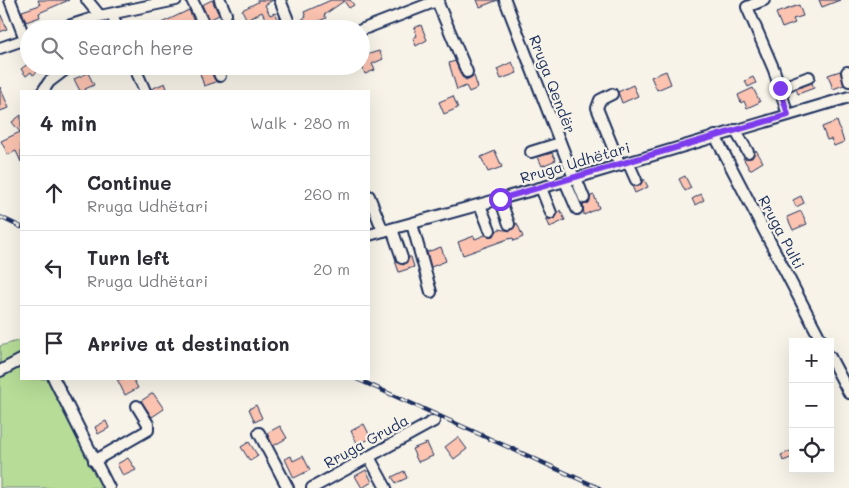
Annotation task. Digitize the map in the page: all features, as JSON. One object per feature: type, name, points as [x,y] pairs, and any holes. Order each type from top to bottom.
[{"type":"street","points":[[10,0],[20,22]]},
{"type":"street","points":[[86,0],[100,16]]},
{"type":"street","points":[[92,20],[139,5],[176,0]]},
{"type":"street","points":[[192,0],[202,20]]},
{"type":"street","points":[[220,0],[226,14]]},
{"type":"street","points":[[280,0],[288,20]]},
{"type":"street","points":[[370,26],[438,0],[467,72]]},
{"type":"street","name":"Rruga Qendër","points":[[505,0],[582,201]]},
{"type":"street","points":[[764,0],[746,3],[780,88],[788,115]]},
{"type":"street","points":[[112,14],[114,20]]},
{"type":"street","points":[[0,48],[20,41]]},
{"type":"street","points":[[44,90],[49,82],[58,75]]},
{"type":"street","points":[[138,75],[145,90]]},
{"type":"street","points":[[780,88],[809,77]]},
{"type":"street","points":[[612,94],[600,100],[597,108],[624,164],[636,180]]},
{"type":"street","name":"Rruga Udhëtari","points":[[370,236],[624,164],[849,97]]},
{"type":"street","points":[[735,130],[748,152]]},
{"type":"street","name":"Rruga Pulti","points":[[715,136],[820,338]]},
{"type":"street","points":[[531,152],[560,143]]},
{"type":"street","points":[[541,188],[551,213]]},
{"type":"street","points":[[370,198],[402,258]]},
{"type":"street","points":[[500,199],[508,224]]},
{"type":"street","points":[[480,204],[490,230]]},
{"type":"street","points":[[412,224],[432,292]]},
{"type":"street","points":[[0,371],[20,361]]},
{"type":"street","points":[[834,365],[849,393]]},
{"type":"street","points":[[54,380],[109,488]]},
{"type":"street","points":[[94,461],[148,430],[148,424],[137,406]]},
{"type":"street","name":"Rruga Gruda","points":[[312,488],[434,421]]},
{"type":"street","points":[[259,434],[288,488]]},
{"type":"street","points":[[369,457],[386,488]]},
{"type":"green space","points":[[20,340],[20,380],[50,380],[104,488],[0,488],[0,346]]},
{"type":"building","points":[[38,0],[69,0],[39,13],[40,17],[25,20],[22,11],[40,5]]},
{"type":"building","points":[[212,0],[219,15],[209,20],[202,5]]},
{"type":"building","points":[[257,0],[273,0],[265,5],[270,15],[275,13],[279,20],[266,20],[262,12],[247,20],[242,10],[258,2]]},
{"type":"building","points":[[331,0],[350,0],[354,5],[349,8],[344,1],[324,15],[326,18],[321,20],[301,20],[306,17],[304,12]]},
{"type":"building","points":[[477,0],[498,0],[480,7]]},
{"type":"building","points":[[819,0],[840,0],[822,7]]},
{"type":"building","points":[[799,5],[803,16],[793,19],[795,23],[782,28],[776,13]]},
{"type":"building","points":[[189,10],[193,20],[168,20]]},
{"type":"building","points":[[0,13],[7,29],[0,32]]},
{"type":"building","points":[[421,25],[427,40],[416,46],[413,38],[417,36],[414,28]]},
{"type":"building","points":[[379,51],[383,59],[372,64],[375,70],[370,72],[370,54]]},
{"type":"building","points":[[455,61],[462,77],[466,80],[474,76],[478,88],[469,92],[466,86],[457,90],[449,63]]},
{"type":"building","points":[[512,62],[517,73],[501,79],[497,69]]},
{"type":"building","points":[[666,71],[671,84],[657,90],[651,77]]},
{"type":"building","points":[[840,71],[844,85],[833,89],[828,75]]},
{"type":"building","points":[[89,75],[94,85],[86,90],[80,90],[74,79]]},
{"type":"building","points":[[201,75],[212,75],[216,82],[204,86]]},
{"type":"building","points":[[753,77],[756,83],[748,87],[745,81]]},
{"type":"building","points":[[165,83],[168,90],[152,90]]},
{"type":"building","points":[[812,83],[814,88],[798,94],[796,89]]},
{"type":"building","points":[[633,85],[638,96],[622,103],[618,92]]},
{"type":"building","points":[[0,87],[9,108],[0,111]]},
{"type":"building","points":[[753,88],[760,102],[747,108],[744,101],[741,103],[738,95]]},
{"type":"building","points":[[453,96],[458,108],[444,114],[439,102]]},
{"type":"building","points":[[20,116],[20,132],[12,122]]},
{"type":"building","points":[[837,121],[844,142],[834,146],[831,139],[827,140],[822,127]]},
{"type":"building","points":[[20,132],[20,160],[16,151],[8,155],[1,141]]},
{"type":"building","points":[[756,150],[763,162],[750,170],[743,158],[752,158]]},
{"type":"building","points":[[495,151],[502,167],[488,172],[481,157]]},
{"type":"building","points":[[552,153],[556,160],[542,166],[538,157]]},
{"type":"building","points":[[685,176],[691,188],[685,191],[679,179]]},
{"type":"building","points":[[644,179],[648,187],[635,193],[632,186],[639,186]]},
{"type":"building","points":[[701,194],[704,200],[695,205],[692,199]]},
{"type":"building","points":[[594,195],[599,208],[584,215],[583,205],[589,203],[591,196]]},
{"type":"building","points":[[801,196],[804,203],[796,207],[793,200]]},
{"type":"building","points":[[560,210],[565,220],[550,227],[546,218],[554,219]]},
{"type":"building","points":[[801,211],[807,224],[793,230],[787,217]]},
{"type":"building","points":[[517,223],[523,237],[514,241],[513,238],[508,239],[463,255],[458,242],[474,236],[475,239],[485,235],[492,236],[499,229],[511,231]]},
{"type":"building","points":[[441,247],[446,261],[431,267],[427,252]]},
{"type":"building","points":[[409,257],[411,257],[414,267],[399,272],[395,261],[404,265]]},
{"type":"building","points":[[118,380],[134,380],[138,388],[125,395]]},
{"type":"building","points":[[153,393],[164,409],[152,417],[141,401]]},
{"type":"building","points":[[256,405],[262,418],[255,422],[249,409]]},
{"type":"building","points":[[106,421],[109,428],[98,434],[95,427]]},
{"type":"building","points":[[364,424],[371,438],[358,445],[351,431]]},
{"type":"building","points":[[280,426],[287,438],[273,446],[267,433]]},
{"type":"building","points":[[458,437],[467,449],[454,459],[445,447]]},
{"type":"building","points":[[249,442],[258,456],[250,461],[241,447]]},
{"type":"building","points":[[427,443],[433,456],[418,462],[412,449]]},
{"type":"building","points":[[789,452],[789,459],[783,461],[781,455]]},
{"type":"building","points":[[291,456],[293,461],[303,456],[310,470],[294,478],[285,459]]},
{"type":"building","points":[[128,458],[136,470],[123,476],[117,464]]},
{"type":"building","points":[[366,470],[372,482],[362,488],[355,476]]},
{"type":"building","points":[[404,471],[407,478],[396,483],[392,477]]},
{"type":"railway","points":[[0,217],[20,227]]},
{"type":"railway","points":[[359,380],[599,488]]},
{"type":"route","points":[[500,199],[788,115],[780,88]]}]
